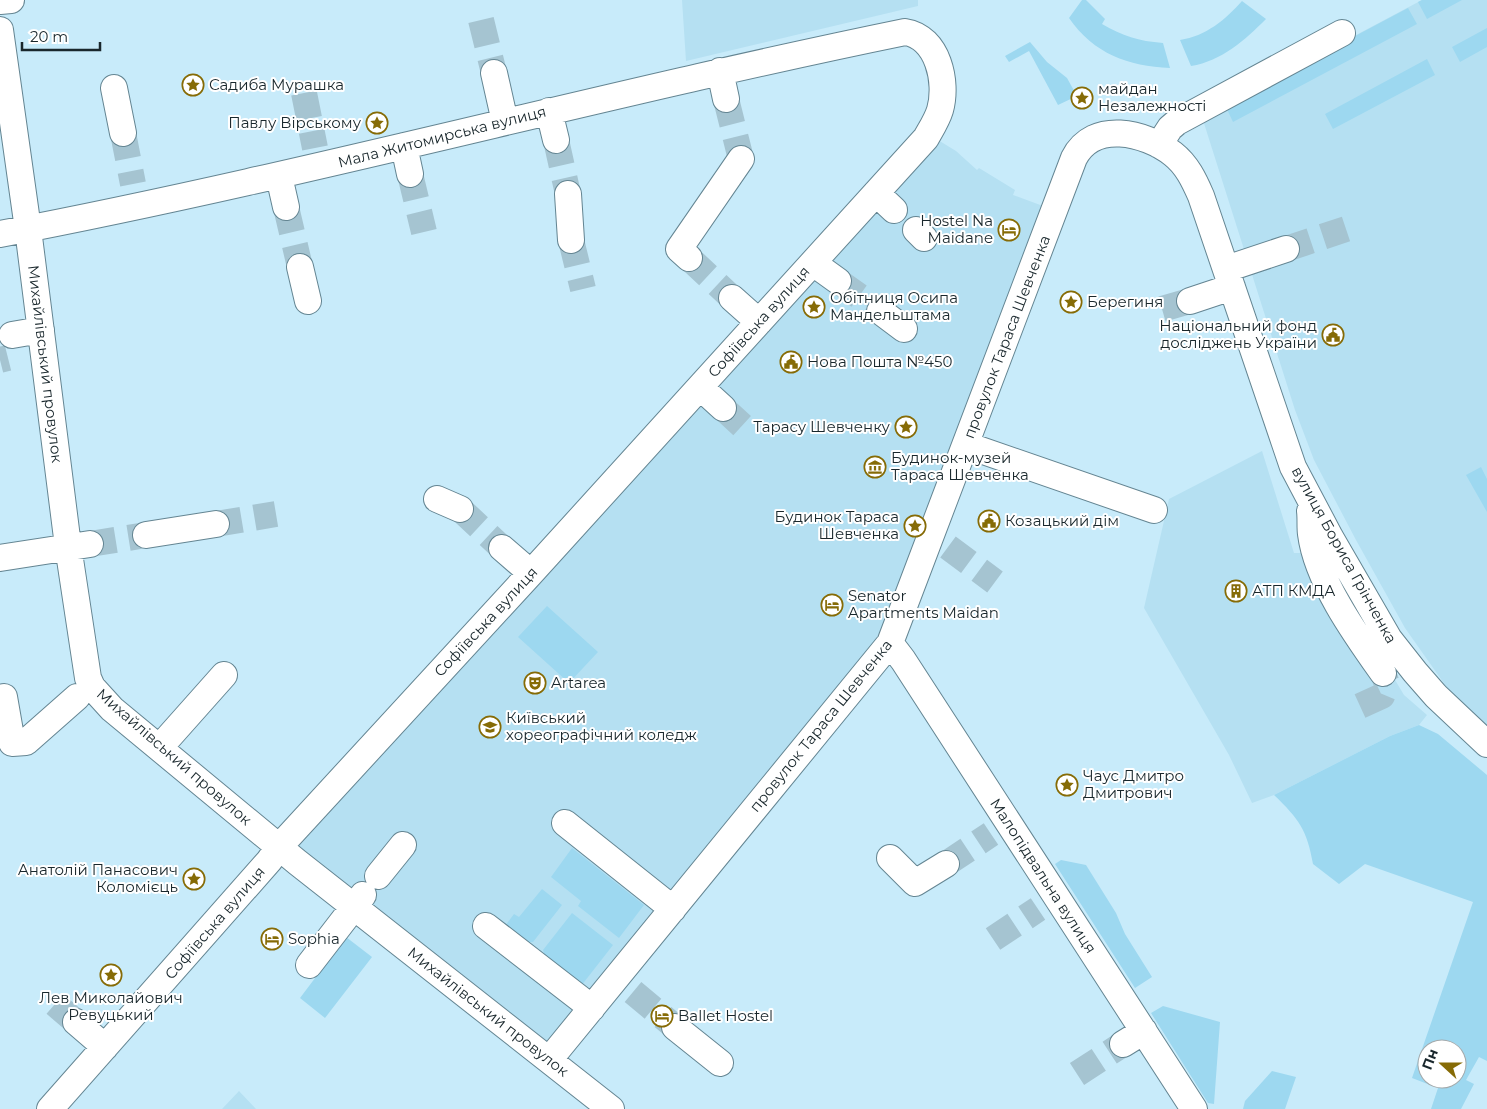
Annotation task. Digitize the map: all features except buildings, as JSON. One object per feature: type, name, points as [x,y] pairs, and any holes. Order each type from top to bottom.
[{"type":"street","points":[[0,1],[10,0]]},
{"type":"street","name":"Михайлівський провулок","points":[[0,30],[6,115],[28,229],[41,330],[79,545],[88,678],[92,688],[112,709],[279,847],[365,892],[549,1060],[612,1109]]},
{"type":"street","name":"Мала Житомирська вулиця","points":[[0,234],[28,229],[135,195],[279,176],[720,71],[905,32],[912,33],[924,40],[936,59],[942,81],[940,111],[926,138]]},
{"type":"street","points":[[1159,145],[1170,128],[1177,122],[1342,32]]},
{"type":"street","points":[[720,71],[726,99]]},
{"type":"street","points":[[494,73],[505,122]]},
{"type":"street","points":[[114,88],[123,133]]},
{"type":"street","points":[[549,111],[556,140]]},
{"type":"street","name":"вулиця Бориса Грінченка","points":[[1069,173],[1078,150],[1084,143],[1100,135],[1127,134],[1144,138],[1173,154],[1185,166],[1195,180],[1202,196],[1293,467],[1310,500],[1389,638],[1436,696],[1487,744]]},
{"type":"street","name":"Софіївська вулиця","points":[[50,1109],[269,862],[279,847],[813,262],[885,202],[926,138]]},
{"type":"street","points":[[404,146],[410,174]]},
{"type":"street","points":[[689,258],[679,249],[741,159]]},
{"type":"street","name":"провулок Тараса Шевченка","points":[[549,1060],[592,1008],[624,986],[673,909],[890,644],[937,550],[966,445],[1069,173]]},
{"type":"street","points":[[279,176],[286,207]]},
{"type":"street","points":[[568,194],[571,240]]},
{"type":"street","points":[[1190,301],[1229,278],[1286,249]]},
{"type":"street","points":[[813,262],[838,281]]},
{"type":"street","points":[[300,267],[308,301]]},
{"type":"street","points":[[732,298],[759,322]]},
{"type":"street","points":[[880,311],[904,329]]},
{"type":"street","points":[[12,335],[41,330]]},
{"type":"street","points":[[700,387],[723,408]]},
{"type":"street","points":[[966,445],[1154,510]]},
{"type":"street","points":[[437,499],[460,510]]},
{"type":"street","points":[[1310,500],[1311,534],[1318,559],[1334,596],[1351,627],[1383,673]]},
{"type":"street","points":[[146,535],[216,524]]},
{"type":"street","points":[[0,558],[79,545]]},
{"type":"street","points":[[502,548],[531,573]]},
{"type":"street","name":"Малопідвальна вулиця","points":[[890,644],[903,660],[1000,829],[1133,1038],[1194,1109]]},
{"type":"street","points":[[160,747],[224,675]]},
{"type":"street","points":[[4,697],[12,743],[26,742],[76,697]]},
{"type":"street","points":[[565,823],[673,909]]},
{"type":"street","points":[[309,965],[403,845]]},
{"type":"street","points":[[890,858],[915,882],[946,864]]},
{"type":"street","points":[[486,926],[592,1008]]},
{"type":"street","points":[[76,1022],[105,1047]]},
{"type":"street","points":[[675,1027],[720,1063]]},
{"type":"shaded area","points":[[682,0],[918,0],[918,6],[686,61]]},
{"type":"shaded area","points":[[1082,0],[1086,0],[1105,19],[1102,24],[1124,35],[1163,43],[1170,68],[1126,61],[1113,56],[1089,41],[1069,18]]},
{"type":"shaded area","points":[[1422,0],[1487,0],[1487,731],[1455,699],[1405,628],[1314,460],[1295,410],[1202,117]]},
{"type":"shaded area","points":[[1422,0],[1462,0],[1427,19],[1418,2]]},
{"type":"shaded area","points":[[1242,1],[1266,19],[1241,42],[1223,54],[1191,66],[1180,40],[1207,31],[1229,15]]},
{"type":"shaded area","points":[[1408,8],[1417,24],[1233,122],[1225,105]]},
{"type":"shaded area","points":[[1487,28],[1487,47],[1460,62],[1452,47]]},
{"type":"shaded area","points":[[1030,42],[1047,62],[1067,78],[1077,96],[1058,105],[1029,51],[1009,62],[1005,56]]},
{"type":"shaded area","points":[[1427,59],[1435,75],[1333,129],[1325,114]]},
{"type":"shaded area","points":[[938,140],[956,151],[977,170],[979,168],[1015,190],[1013,195],[1043,206],[882,628],[875,641],[547,1043],[298,848],[299,844],[742,361]]},
{"type":"shaded area","points":[[1262,451],[1294,553],[1319,553],[1404,695],[1427,715],[1419,725],[1390,736],[1274,795],[1252,803],[1229,755],[1144,608],[1169,499]]},
{"type":"shaded area","points":[[1481,467],[1487,479],[1487,512],[1466,475]]},
{"type":"shaded area","points":[[547,606],[598,652],[569,683],[518,637]]},
{"type":"shaded area","points":[[1419,725],[1438,734],[1487,775],[1487,1061],[1479,1057],[1467,1078],[1467,1039],[1426,1039],[1473,902],[1365,864],[1339,884],[1313,864],[1308,842],[1301,826],[1290,811],[1274,795],[1390,736]]},
{"type":"shaded area","points":[[572,848],[644,905],[619,938],[578,906],[581,901],[551,877]]},
{"type":"shaded area","points":[[1061,860],[1086,865],[1152,977],[1135,988],[1055,864]]},
{"type":"shaded area","points":[[542,889],[562,905],[533,942],[525,942],[505,926],[514,914],[519,917]]},
{"type":"shaded area","points":[[572,913],[613,945],[581,986],[545,957],[543,950]]},
{"type":"shaded area","points":[[346,937],[372,957],[325,1018],[300,998]]},
{"type":"shaded area","points":[[1163,1006],[1220,1022],[1214,1104],[1208,1103],[1151,1013]]},
{"type":"shaded area","points":[[1417,1064],[1417,1080],[1412,1078]]},
{"type":"shaded area","points":[[1272,1071],[1296,1077],[1285,1109],[1243,1109],[1245,1101]]},
{"type":"shaded area","points":[[1467,1080],[1474,1084],[1461,1109],[1431,1109],[1438,1089],[1467,1089]]},
{"type":"shaded area","points":[[239,1091],[256,1109],[222,1109]]},
{"type":"tunnel","points":[[481,20],[494,73]]},
{"type":"tunnel","points":[[304,93],[315,148]]},
{"type":"tunnel","points":[[726,99],[741,159]]},
{"type":"tunnel","points":[[123,133],[133,184]]},
{"type":"tunnel","points":[[556,140],[568,194]]},
{"type":"tunnel","points":[[410,174],[424,232]]},
{"type":"tunnel","points":[[286,207],[300,267]]},
{"type":"tunnel","points":[[1286,249],[1346,229]]},
{"type":"tunnel","points":[[571,240],[583,289]]},
{"type":"tunnel","points":[[689,258],[732,298]]},
{"type":"tunnel","points":[[838,281],[880,311]]},
{"type":"tunnel","points":[[1162,309],[1190,301]]},
{"type":"tunnel","points":[[0,360],[8,358]]},
{"type":"tunnel","points":[[723,408],[748,431]]},
{"type":"tunnel","points":[[460,509],[502,548]]},
{"type":"tunnel","points":[[216,524],[276,514]]},
{"type":"tunnel","points":[[90,544],[146,535]]},
{"type":"tunnel","points":[[948,547],[995,582]]},
{"type":"tunnel","points":[[1360,706],[1382,696],[1387,684],[1383,673]]},
{"type":"tunnel","points":[[946,864],[991,834]]},
{"type":"tunnel","points":[[993,939],[1038,909]]},
{"type":"tunnel","points":[[633,992],[675,1027]]},
{"type":"tunnel","points":[[55,1004],[76,1022]]},
{"type":"tunnel","points":[[1077,1074],[1123,1044]]},
{"type":"place","name":"Садиба Мурашка","points":[[193,85]]},
{"type":"place","name":"майдан Незалежності","points":[[1082,98]]},
{"type":"place","name":"Павлу Вірському","points":[[377,123]]},
{"type":"place","name":"Hostel Na Maidane","points":[[1009,230]]},
{"type":"place","name":"Берегиня","points":[[1071,302]]},
{"type":"place","name":"Обітниця Осипа Мандельштама","points":[[814,307]]},
{"type":"place","name":"Національний фонд досліджень України","points":[[1333,335]]},
{"type":"place","name":"Нова Пошта №450","points":[[791,362]]},
{"type":"place","name":"Тарасу Шевченку","points":[[906,427]]},
{"type":"place","name":"Будинок-музей Тараса Шевченка","points":[[875,467]]},
{"type":"place","name":"Козацький дім","points":[[989,521]]},
{"type":"place","name":"Будинок Тараса Шевченка","points":[[915,526]]},
{"type":"place","name":"АТП КМДА","points":[[1236,591]]},
{"type":"place","name":"Senator Apartments Maidan","points":[[832,605]]},
{"type":"place","name":"Artarea","points":[[535,683]]},
{"type":"place","name":"Київський хореографічний коледж","points":[[490,727]]},
{"type":"place","name":"Чаус Дмитро Дмитрович","points":[[1067,785]]},
{"type":"place","name":"Анатолій Панасович Коломієць","points":[[194,879]]},
{"type":"place","name":"Sophia","points":[[272,939]]},
{"type":"place","name":"Лев Миколайович Ревуцький","points":[[111,975]]},
{"type":"place","name":"Ballet Hostel","points":[[662,1016]]}]
